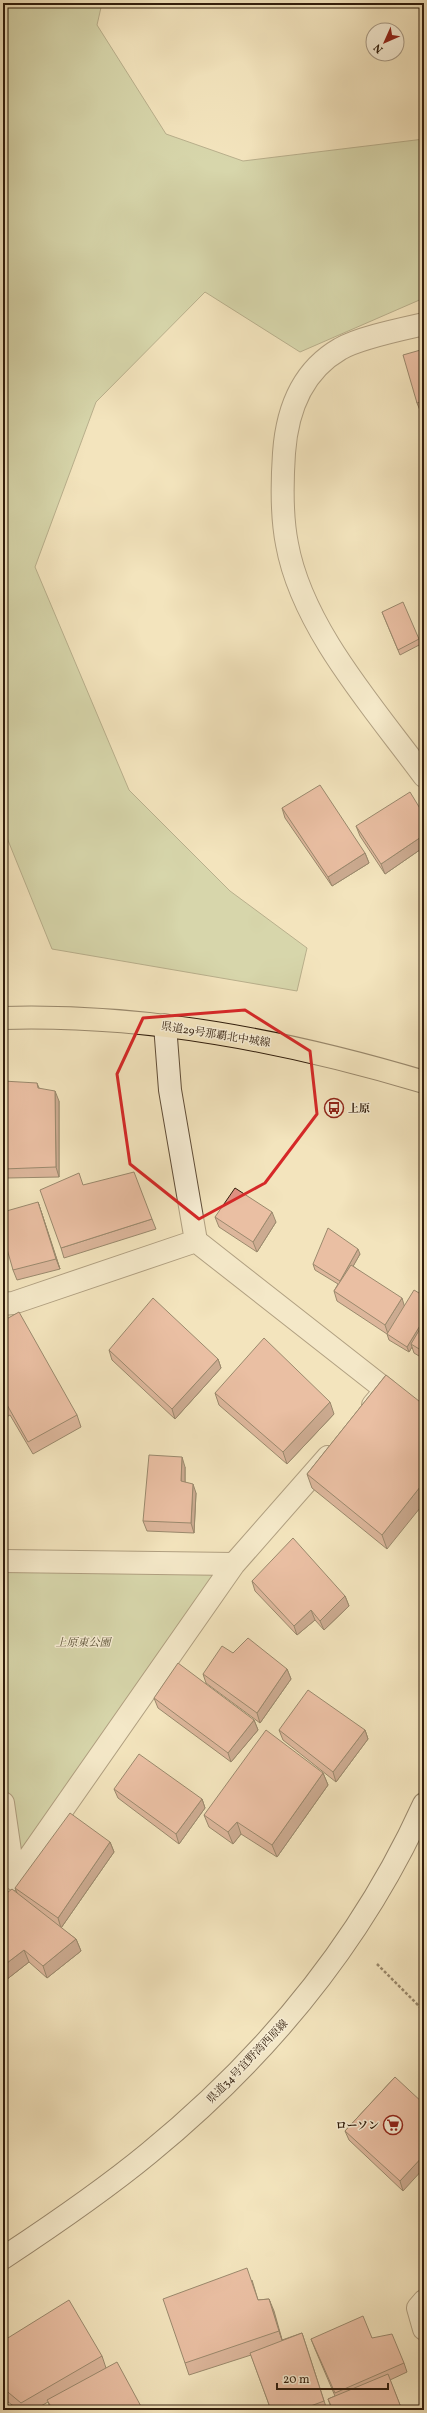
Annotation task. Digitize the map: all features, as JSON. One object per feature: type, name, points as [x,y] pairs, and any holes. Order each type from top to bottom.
[{"type":"main road","name":"県道29号那覇北中城線","points":[[3,1018],[98,1020],[165,1025],[273,1042],[348,1059],[424,1082]]},
{"type":"street","points":[[424,324],[340,348],[312,372],[295,400],[286,428],[282,485],[286,544],[301,590],[327,643],[424,776]]},
{"type":"street","points":[[165,1025],[170,1090],[196,1241],[386,1390],[360,1420]]},
{"type":"street","points":[[3,1304],[13,1303],[196,1241]]},
{"type":"street","points":[[9,1884],[234,1564],[339,1444]]},
{"type":"street","points":[[3,1561],[234,1564]]},
{"type":"street","points":[[3,1803],[9,1884]]},
{"type":"street","name":"県道34号宜野湾西原線","points":[[3,2258],[69,2214],[149,2153],[217,2094],[289,2018],[350,1937],[381,1887],[424,1804]]},
{"type":"street","points":[[424,2301],[418,2308],[424,2329]]},
{"type":"path","points":[[377,1964],[424,2011]]},
{"type":"highlighted area","points":[[245,1010],[310,1051],[317,1114],[265,1183],[199,1219],[130,1164],[117,1074],[143,1018]]},
{"type":"green space","points":[[3,3],[102,3],[97,25],[166,134],[243,161],[424,139],[424,298],[300,352],[205,292],[96,402],[35,567],[129,790],[230,891],[307,948],[297,991],[52,949],[3,828]]},
{"type":"green space","name":"上原東公園","points":[[3,1561],[234,1564],[14,1879],[3,1803]]},
{"type":"building","points":[[424,349],[424,401],[417,403],[403,355]]},
{"type":"building","points":[[403,602],[419,639],[398,650],[382,612]]},
{"type":"building","points":[[320,785],[365,853],[328,877],[282,808]]},
{"type":"building","points":[[410,792],[424,815],[424,835],[381,864],[356,826]]},
{"type":"building","points":[[3,1081],[37,1083],[38,1088],[55,1091],[56,1167],[3,1169]]},
{"type":"building","points":[[134,1172],[152,1219],[61,1248],[40,1190],[79,1173],[83,1185]]},
{"type":"building","points":[[235,1188],[272,1212],[253,1242],[215,1217]]},
{"type":"building","points":[[38,1202],[56,1259],[13,1270],[3,1235],[3,1212]]},
{"type":"building","points":[[328,1228],[358,1249],[340,1281],[313,1264]]},
{"type":"building","points":[[351,1265],[402,1298],[385,1325],[334,1291]]},
{"type":"building","points":[[414,1290],[424,1296],[424,1319],[407,1347],[387,1334]]},
{"type":"building","points":[[153,1298],[218,1359],[172,1409],[109,1350]]},
{"type":"building","points":[[19,1312],[77,1415],[28,1442],[6,1403],[3,1405],[3,1321]]},
{"type":"building","points":[[424,1322],[424,1352],[411,1344]]},
{"type":"building","points":[[264,1338],[330,1402],[283,1452],[215,1393]]},
{"type":"building","points":[[386,1375],[424,1405],[424,1482],[382,1535],[307,1474]]},
{"type":"building","points":[[149,1455],[182,1457],[181,1481],[193,1484],[191,1523],[143,1521]]},
{"type":"building","points":[[293,1538],[345,1596],[320,1621],[311,1610],[294,1626],[252,1581]]},
{"type":"building","points":[[248,1638],[287,1669],[257,1713],[203,1674],[222,1646],[233,1653]]},
{"type":"building","points":[[178,1663],[254,1720],[228,1753],[154,1698]]},
{"type":"building","points":[[308,1690],[365,1730],[333,1772],[279,1730]]},
{"type":"building","points":[[266,1730],[323,1773],[272,1845],[237,1822],[228,1832],[204,1815]]},
{"type":"building","points":[[139,1754],[202,1799],[176,1834],[114,1789]]},
{"type":"building","points":[[70,1813],[110,1842],[58,1918],[15,1888]]},
{"type":"building","points":[[12,1889],[76,1939],[43,1966],[24,1950],[3,1966],[3,1896]]},
{"type":"building","name":"ローソン","points":[[395,2077],[424,2104],[424,2155],[400,2181],[345,2131]]},
{"type":"building","points":[[247,2268],[258,2300],[269,2299],[279,2331],[185,2363],[163,2299]]},
{"type":"building","points":[[69,2300],[102,2356],[21,2403],[3,2388],[3,2341]]},
{"type":"building","points":[[363,2316],[372,2338],[392,2334],[404,2363],[335,2393],[311,2339]]},
{"type":"building","points":[[302,2333],[324,2401],[300,2410],[271,2410],[250,2353]]},
{"type":"building","points":[[117,2362],[143,2410],[53,2410],[47,2400]]},
{"type":"building","points":[[388,2374],[402,2410],[333,2410],[328,2399]]},
{"type":"place","name":"上原","points":[[334,1108]]},
{"type":"place","name":"ローソン","points":[[393,2125]]}]
